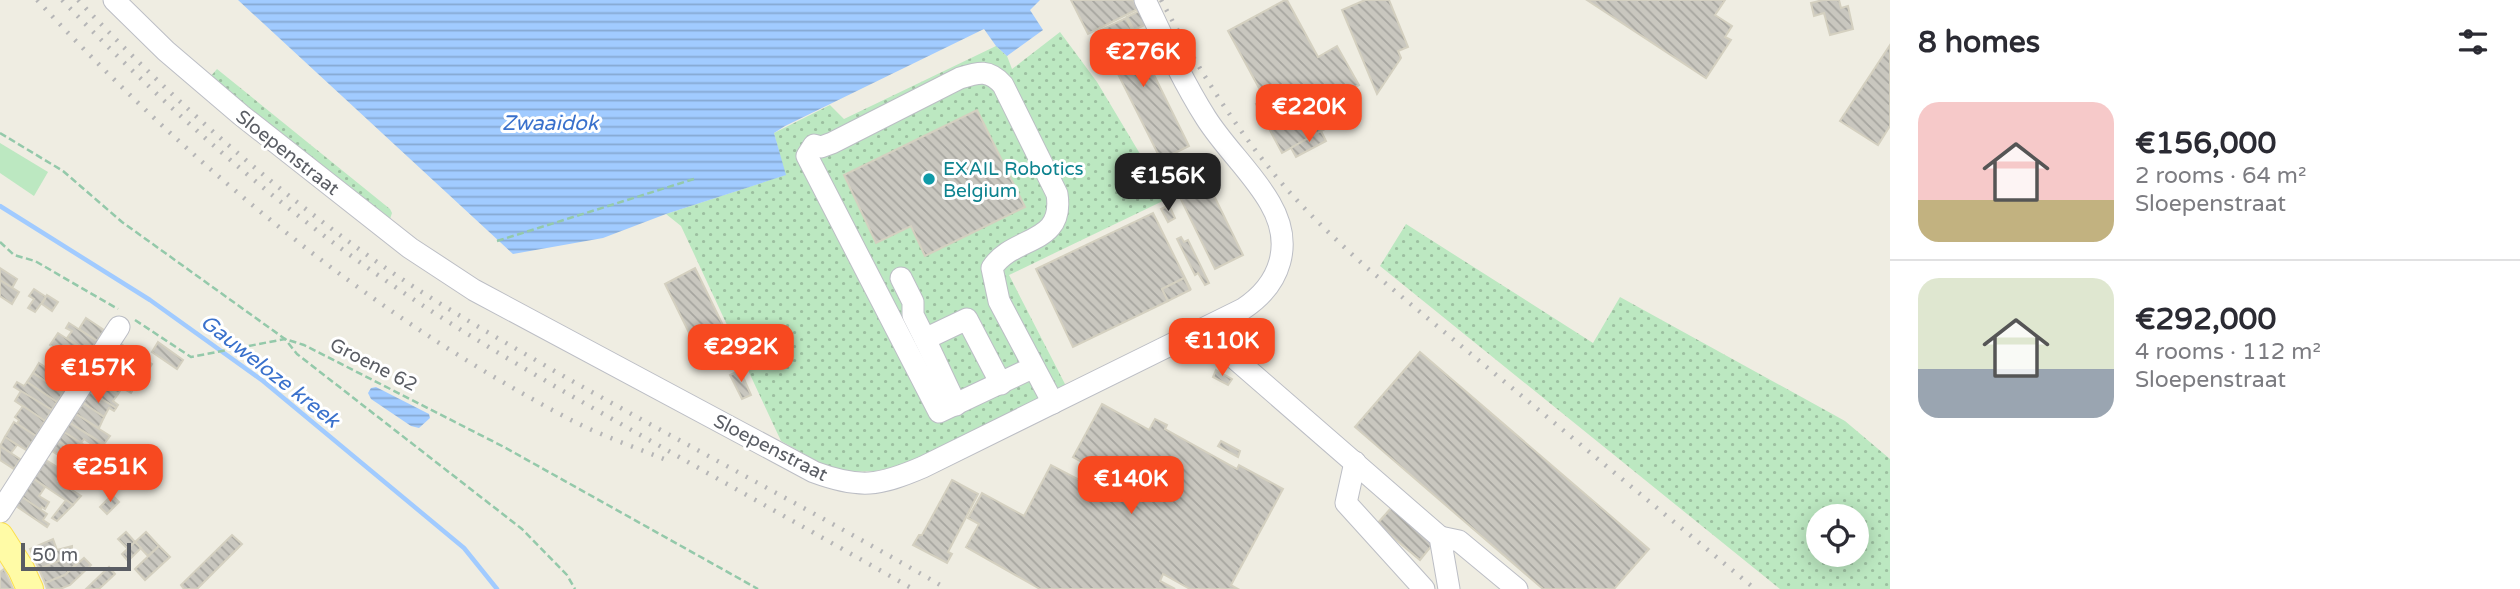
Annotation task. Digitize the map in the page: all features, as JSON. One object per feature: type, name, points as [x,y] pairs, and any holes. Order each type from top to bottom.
[{"type":"main road","points":[[3,546],[30,589]]},
{"type":"street","name":"Sloepenstraat","points":[[114,0],[166,51],[241,115],[410,248],[474,290],[814,472],[857,484],[897,478],[1053,403],[1202,330],[1260,298],[1272,282],[1279,265],[1280,230],[1271,205],[1229,151],[1193,96],[1144,0]]},
{"type":"street","points":[[1034,367],[939,412],[807,156],[814,145],[821,147],[832,143],[960,78],[976,72],[995,75],[1003,85],[1056,194],[1059,208],[1052,226],[1034,240],[999,257],[992,268],[999,301],[1034,367],[1053,403]]},
{"type":"street","points":[[901,278],[913,302],[912,315],[956,405]]},
{"type":"street","points":[[925,339],[967,319],[1001,384]]},
{"type":"street","points":[[0,512],[119,327]]},
{"type":"street","points":[[1202,330],[1440,537],[1459,541],[1517,589]]},
{"type":"street","points":[[1355,462],[1346,503],[1424,589]]},
{"type":"street","points":[[1440,537],[1449,589]]},
{"type":"path","name":"Groene 62","points":[[0,133],[63,171],[121,222],[285,338],[431,409],[758,589]]},
{"type":"path","points":[[498,241],[697,178]]},
{"type":"path","points":[[1,244],[14,255],[35,261],[127,315],[191,357],[285,338],[297,354],[522,529],[568,575],[575,589]]},
{"type":"green space","points":[[1060,32],[1097,82],[1167,199],[1009,275],[1066,386],[902,465],[876,471],[848,472],[822,464],[781,441],[681,226],[666,214],[785,175],[774,133],[830,105],[844,119],[996,46],[1007,56],[1012,69]]},
{"type":"green space","points":[[217,69],[390,209],[390,219],[210,77]]},
{"type":"green space","points":[[0,143],[48,172],[34,196],[0,173]]},
{"type":"green space","points":[[1406,224],[1593,343],[1620,297],[1845,421],[1890,459],[1890,589],[1780,589],[1380,266]]},
{"type":"water","name":"Zwaaidok","points":[[238,0],[1040,0],[1030,10],[1043,30],[1007,56],[984,29],[785,126],[774,133],[786,175],[666,214],[603,238],[513,254]]},
{"type":"water","points":[[376,387],[429,414],[430,418],[419,428],[411,426],[371,399],[368,393],[371,388]]},
{"type":"building","points":[[1071,0],[1133,0],[1138,9],[1088,34]]},
{"type":"building","points":[[1285,0],[1318,57],[1337,46],[1359,85],[1339,96],[1350,115],[1282,153],[1256,104],[1265,99],[1228,31]]},
{"type":"building","points":[[1365,0],[1389,0],[1408,47],[1398,51],[1401,58],[1377,94],[1342,10]]},
{"type":"building","points":[[1587,0],[1725,0],[1715,15],[1732,26],[1725,37],[1731,40],[1706,78]]},
{"type":"building","points":[[1839,0],[1841,8],[1848,6],[1853,29],[1830,35],[1824,13],[1814,16],[1811,3]]},
{"type":"building","points":[[1141,10],[1147,24],[1134,30],[1127,17]]},
{"type":"building","points":[[1126,18],[1189,146],[1161,160],[1097,32]]},
{"type":"building","points":[[1890,45],[1890,126],[1878,145],[1840,121]]},
{"type":"building","name":"EXAIL Robotics Belgium","points":[[977,110],[1025,207],[925,256],[911,226],[876,243],[844,175]]},
{"type":"building","points":[[1321,131],[1326,141],[1296,157],[1291,148]]},
{"type":"building","points":[[1199,165],[1243,255],[1215,269],[1171,179]]},
{"type":"building","points":[[1169,205],[1175,218],[1168,222],[1161,209]]},
{"type":"building","points":[[1153,213],[1191,290],[1184,278],[1162,289],[1168,301],[1073,347],[1036,269]]},
{"type":"building","points":[[1181,237],[1184,242],[1188,240],[1209,283],[1205,285],[1198,273],[1195,275],[1177,239]]},
{"type":"building","points":[[0,268],[17,279],[12,288],[0,280]]},
{"type":"building","points":[[695,268],[736,352],[715,362],[709,350],[700,355],[665,284]]},
{"type":"building","points":[[1184,278],[1190,290],[1168,301],[1162,289]]},
{"type":"building","points":[[0,280],[19,292],[12,304],[0,296]]},
{"type":"building","points":[[34,289],[46,297],[35,312],[28,308],[34,299],[29,296]]},
{"type":"building","points":[[47,295],[58,302],[52,311],[42,304]]},
{"type":"building","points":[[86,318],[104,330],[97,341],[79,329]]},
{"type":"building","points":[[69,323],[97,341],[89,353],[67,338],[72,331],[66,328]]},
{"type":"building","points":[[58,333],[89,353],[81,365],[50,345]]},
{"type":"building","points":[[158,342],[183,360],[177,369],[152,352]]},
{"type":"building","points":[[121,344],[152,364],[144,377],[111,359]]},
{"type":"building","points":[[1420,352],[1649,549],[1614,589],[1543,589],[1355,427]]},
{"type":"building","points":[[64,354],[81,365],[76,373],[59,361]]},
{"type":"building","points":[[61,362],[76,373],[69,383],[50,371],[54,364],[59,367]]},
{"type":"building","points":[[39,363],[69,383],[63,393],[33,373]]},
{"type":"building","points":[[105,369],[134,388],[131,393],[122,388],[118,394],[97,381]]},
{"type":"building","points":[[740,370],[751,395],[742,399],[730,375]]},
{"type":"building","points":[[1216,370],[1232,379],[1228,385],[1213,377]]},
{"type":"building","points":[[33,373],[63,393],[57,402],[27,382]]},
{"type":"building","points":[[97,381],[118,394],[113,401],[118,405],[116,408],[90,392]]},
{"type":"building","points":[[17,382],[24,386],[27,382],[57,402],[52,410],[14,387]]},
{"type":"building","points":[[21,391],[52,410],[45,421],[15,401]]},
{"type":"building","points":[[90,392],[116,408],[114,411],[109,408],[104,417],[83,403]]},
{"type":"building","points":[[83,403],[104,417],[99,428],[76,414]]},
{"type":"building","points":[[1102,404],[1149,430],[1155,419],[1167,425],[1165,429],[1237,469],[1239,465],[1283,489],[1231,585],[1238,589],[1190,589],[1163,574],[1160,581],[1175,589],[1040,589],[966,547],[979,524],[968,518],[982,493],[1024,516],[1051,465],[1085,483],[1093,468],[1073,457]]},
{"type":"building","points":[[23,406],[45,421],[36,436],[17,424],[19,420],[15,417]]},
{"type":"building","points":[[76,414],[110,436],[104,444],[70,423]]},
{"type":"building","points":[[14,422],[36,436],[26,450],[5,437]]},
{"type":"building","points":[[70,423],[104,445],[101,450],[84,439],[81,443],[64,432]]},
{"type":"building","points":[[64,432],[92,450],[86,460],[58,441]]},
{"type":"building","points":[[5,437],[17,445],[11,453],[0,446]]},
{"type":"building","points":[[58,441],[86,460],[83,465],[80,463],[77,468],[72,465],[67,471],[59,466],[64,459],[52,451]]},
{"type":"building","points":[[1221,441],[1240,451],[1238,457],[1218,446]]},
{"type":"building","points":[[0,446],[20,459],[14,469],[0,460]]},
{"type":"building","points":[[46,460],[65,472],[58,481],[81,496],[73,505],[34,479]]},
{"type":"building","points":[[34,479],[45,487],[39,496],[49,502],[45,509],[42,507],[40,510],[22,497]]},
{"type":"building","points":[[952,480],[978,494],[948,552],[952,554],[947,563],[913,545],[919,535],[922,535]]},
{"type":"building","points":[[112,495],[119,502],[107,514],[100,507]]},
{"type":"building","points":[[22,497],[47,514],[43,520],[49,524],[47,527],[16,506]]},
{"type":"building","points":[[66,500],[73,505],[57,521],[52,518]]},
{"type":"building","points":[[1391,508],[1433,544],[1420,560],[1377,524]]},
{"type":"building","points":[[126,532],[135,542],[128,549],[118,539]]},
{"type":"building","points":[[146,532],[159,546],[148,556],[135,542]]},
{"type":"building","points":[[232,535],[242,544],[197,589],[184,589],[181,585]]},
{"type":"building","points":[[53,539],[57,550],[72,548],[59,561],[39,569],[30,549]]},
{"type":"building","points":[[135,542],[141,548],[128,561],[122,554]]},
{"type":"building","points":[[159,546],[170,557],[145,580],[135,569]]},
{"type":"building","points":[[69,551],[79,561],[65,575],[45,583],[39,569],[59,561]]},
{"type":"building","points":[[84,558],[91,565],[70,585],[60,589],[47,589],[45,583],[65,575]]},
{"type":"building","points":[[109,567],[115,574],[99,589],[86,589]]},
{"type":"building","points":[[4,569],[13,589],[0,589],[0,572]]},
{"type":"waterway","name":"Gauweloze kreek","points":[[0,206],[150,300],[263,381],[464,548],[497,589]]},
{"type":"railway","points":[[37,0],[157,121],[220,178],[354,284],[424,333],[496,378],[583,426],[669,461]]},
{"type":"railway","points":[[62,0],[138,76],[216,148],[341,249],[385,280],[535,375],[913,589]]},
{"type":"railway","points":[[78,0],[151,74],[227,144],[307,210],[390,271],[558,373],[947,589]]},
{"type":"railway","points":[[1161,0],[1201,70],[1246,138],[1279,180],[1322,226],[1367,268],[1755,589]]},
{"type":"place","name":"EXAIL Robotics Belgium","points":[[929,179]]}]
